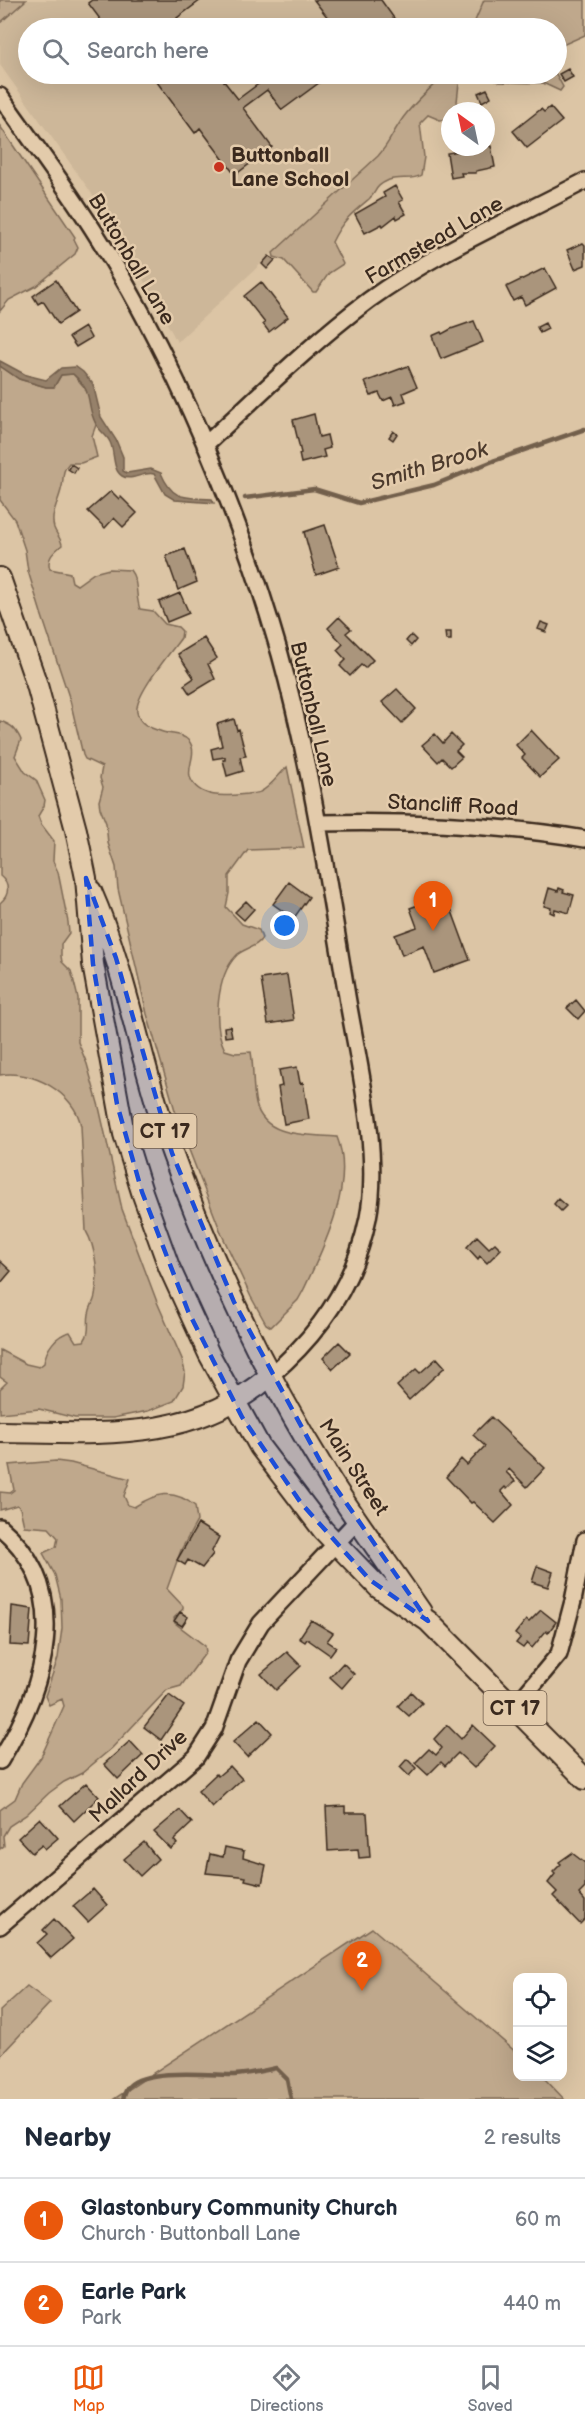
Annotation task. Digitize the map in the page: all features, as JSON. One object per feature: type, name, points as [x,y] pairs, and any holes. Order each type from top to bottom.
[{"type":"main road","name":"CT 17","points":[[0,578],[27,653],[48,724],[86,878],[116,958],[146,1070],[176,1164],[213,1256],[271,1375]]},
{"type":"main road","name":"CT 17","points":[[86,878],[93,964],[117,1104],[132,1163],[169,1267],[232,1400]]},
{"type":"main road","points":[[0,1432],[119,1434],[142,1431],[186,1421],[232,1400],[271,1375]]},
{"type":"main road","name":"Main Street","points":[[271,1375],[326,1472],[428,1622]]},
{"type":"main road","name":"Main Street","points":[[232,1400],[280,1476],[335,1544],[380,1588],[428,1622],[585,1779]]},
{"type":"street","name":"Buttonball Lane","points":[[0,96],[98,236],[134,297],[178,384],[205,445],[253,569],[280,656],[318,823],[362,1084],[371,1153],[372,1183],[368,1214],[352,1270],[315,1330],[300,1348],[271,1375]]},
{"type":"street","name":"Farmstead Lane","points":[[205,445],[326,336],[370,300],[432,261],[585,181]]},
{"type":"street","name":"Stancliff Road","points":[[318,823],[411,822],[469,825],[585,839]]},
{"type":"street","name":"Mallard Drive","points":[[0,1926],[196,1757],[214,1729],[238,1660],[261,1623],[358,1520]]},
{"type":"street","points":[[0,1527],[12,1537],[31,1561],[42,1586],[46,1609],[44,1649],[37,1681],[19,1725],[0,1761]]},
{"type":"street","points":[[514,1708],[559,1654],[573,1601],[585,1540]]},
{"type":"highlighted area","points":[[86,878],[116,958],[172,1153],[234,1302],[331,1481],[428,1621],[370,1580],[301,1503],[242,1417],[188,1311],[142,1192],[117,1104],[93,964]]},
{"type":"shaded area","name":"Buttonball Lane School","points":[[0,0],[543,0],[524,18],[18,18],[18,84],[454,84],[177,342],[150,291],[90,191],[0,65]]},
{"type":"shaded area","points":[[0,0],[26,0],[0,23]]},
{"type":"shaded area","points":[[484,0],[585,0],[585,35],[567,43],[567,18],[476,18]]},
{"type":"shaded area","points":[[434,84],[459,84],[457,102],[441,102],[441,120],[428,115],[420,123],[424,157],[421,175],[384,182],[348,218],[332,242],[343,264],[329,273],[316,292],[313,292],[284,260],[274,257],[273,253],[378,156],[399,124]]},
{"type":"shaded area","points":[[545,84],[561,84],[563,87],[560,91]]},
{"type":"shaded area","points":[[0,126],[75,237],[78,247],[75,254],[36,286],[9,300],[0,311]]},
{"type":"shaded area","points":[[0,361],[26,375],[46,380],[61,368],[76,367],[93,384],[101,417],[116,440],[123,457],[123,471],[127,473],[151,469],[161,473],[170,489],[180,496],[212,499],[214,503],[175,500],[165,494],[154,474],[130,478],[122,476],[115,465],[110,442],[93,417],[87,393],[73,374],[61,375],[54,387],[46,387],[19,379],[0,366]]},
{"type":"shaded area","points":[[0,366],[19,379],[46,387],[54,387],[61,375],[73,374],[86,389],[91,401],[96,425],[92,436],[97,457],[81,463],[69,463],[65,470],[53,518],[54,528],[62,545],[49,562],[50,569],[70,573],[72,582],[77,585],[94,573],[109,569],[130,570],[135,579],[140,609],[153,611],[165,624],[178,627],[182,631],[181,638],[141,695],[137,712],[140,720],[152,728],[186,738],[189,741],[193,750],[190,777],[200,790],[207,793],[223,796],[259,793],[287,767],[304,848],[248,850],[229,876],[226,907],[242,924],[259,930],[262,938],[257,944],[236,956],[224,976],[219,1001],[219,1028],[225,1050],[235,1053],[251,1052],[255,1098],[261,1115],[269,1124],[278,1129],[301,1134],[337,1137],[342,1155],[343,1175],[335,1216],[311,1274],[298,1300],[271,1327],[266,1324],[251,1297],[222,1235],[179,1124],[147,1014],[118,889],[116,867],[108,843],[106,823],[100,808],[99,801],[103,787],[100,778],[102,767],[85,759],[83,755],[70,700],[28,571],[25,550],[15,520],[0,500]]},
{"type":"shaded area","points":[[0,721],[11,726],[19,736],[21,740],[15,756],[25,772],[36,780],[45,800],[38,816],[54,841],[53,861],[58,872],[69,933],[61,944],[61,956],[62,962],[71,971],[78,998],[78,1042],[87,1064],[99,1107],[122,1209],[157,1302],[182,1359],[185,1372],[183,1386],[174,1401],[148,1411],[113,1418],[75,1418],[39,1409],[0,1413],[0,1389],[7,1382],[0,1377],[0,1350],[26,1364],[39,1367],[44,1363],[49,1348],[60,1336],[70,1332],[76,1342],[84,1341],[97,1280],[96,1262],[86,1231],[81,1126],[77,1114],[70,1103],[50,1086],[25,1076],[0,1075],[0,903],[6,897],[8,890],[6,882],[0,876]]},
{"type":"shaded area","points":[[56,1461],[130,1479],[124,1496],[128,1505],[134,1507],[150,1498],[164,1494],[187,1500],[195,1506],[197,1521],[181,1550],[167,1589],[183,1606],[174,1618],[175,1623],[205,1646],[206,1652],[181,1686],[167,1690],[112,1748],[82,1773],[49,1793],[26,1815],[9,1826],[3,1836],[4,1846],[0,1849],[0,1810],[15,1799],[22,1783],[41,1757],[64,1706],[62,1699],[49,1705],[45,1696],[58,1658],[62,1628],[61,1599],[55,1575],[43,1553],[56,1547],[58,1538],[49,1528],[24,1526],[20,1508],[17,1505],[0,1510],[0,1492],[10,1493],[14,1490],[9,1465]]},
{"type":"shaded area","points":[[372,1928],[513,2050],[513,2081],[547,2081],[564,2099],[114,2099]]},
{"type":"shaded area","points":[[27,1986],[50,2003],[0,2056],[0,2011]]},
{"type":"building","points":[[92,0],[201,0],[177,18],[99,18],[88,3]]},
{"type":"building","points":[[314,0],[381,0],[394,18],[328,18]]},
{"type":"building","points":[[567,70],[573,77],[567,80]]},
{"type":"building","points":[[158,84],[226,84],[238,99],[258,84],[317,84],[282,110],[267,90],[243,108],[272,147],[235,175],[200,128],[195,133]]},
{"type":"building","points":[[487,89],[491,97],[482,102],[478,93]]},
{"type":"building","points":[[550,107],[562,121],[527,148],[513,131],[541,109],[544,112]]},
{"type":"building","points":[[447,156],[493,156],[495,167],[476,171],[476,173],[461,173],[462,176],[451,178]]},
{"type":"building","points":[[395,186],[403,200],[399,202],[406,214],[397,219],[396,216],[383,226],[382,224],[365,233],[355,214],[385,197],[383,193]]},
{"type":"building","points":[[583,243],[585,245],[585,265],[575,269],[567,250]]},
{"type":"building","points":[[269,256],[275,260],[267,269],[262,264]]},
{"type":"building","points":[[545,268],[556,288],[525,305],[521,297],[513,301],[506,287]]},
{"type":"building","points":[[56,280],[76,312],[58,324],[43,301],[38,304],[33,296]]},
{"type":"building","points":[[261,282],[288,317],[269,332],[263,324],[265,323],[244,296]]},
{"type":"building","points":[[474,321],[483,342],[441,359],[432,336]]},
{"type":"building","points":[[545,323],[548,329],[540,333],[537,327]]},
{"type":"building","points":[[85,327],[91,338],[76,347],[69,337]]},
{"type":"building","points":[[408,366],[417,387],[403,393],[406,401],[395,405],[392,397],[383,401],[379,393],[371,396],[365,382]]},
{"type":"building","points":[[314,414],[319,437],[327,435],[330,448],[323,450],[325,457],[301,463],[299,454],[301,453],[293,420]]},
{"type":"building","points":[[393,431],[397,434],[393,440],[389,437]]},
{"type":"building","points":[[71,464],[77,468],[74,473],[68,469]]},
{"type":"building","points":[[111,491],[119,499],[121,497],[137,513],[123,527],[114,518],[105,528],[88,511]]},
{"type":"building","points":[[325,525],[339,567],[316,575],[304,532]]},
{"type":"building","points":[[185,549],[197,582],[178,590],[166,556]]},
{"type":"building","points":[[180,593],[189,613],[167,622],[159,602]]},
{"type":"building","points":[[339,617],[351,629],[346,633],[373,660],[365,668],[361,665],[350,676],[340,666],[346,660],[337,650],[343,644],[328,628]]},
{"type":"building","points":[[541,622],[549,625],[546,632],[538,629]]},
{"type":"building","points":[[445,632],[451,632],[451,640],[446,640]]},
{"type":"building","points":[[411,635],[416,640],[411,646],[406,641]]},
{"type":"building","points":[[204,638],[217,658],[208,664],[215,679],[190,694],[184,685],[194,678],[178,654]]},
{"type":"building","points":[[397,689],[416,709],[402,723],[382,702]]},
{"type":"building","points":[[234,719],[246,756],[240,757],[243,771],[227,776],[223,760],[225,757],[213,759],[211,749],[222,746],[217,724]]},
{"type":"building","points":[[531,730],[559,760],[540,777],[522,758],[525,755],[516,745]]},
{"type":"building","points":[[435,734],[443,743],[451,734],[462,745],[456,751],[462,757],[451,767],[442,758],[438,762],[422,745]]},
{"type":"building","points":[[289,882],[309,897],[281,936],[271,929],[284,912],[273,904]]},
{"type":"building","points":[[549,888],[558,891],[559,888],[564,890],[563,892],[574,895],[569,913],[555,909],[554,914],[550,912],[551,908],[544,906]]},
{"type":"building","points":[[446,895],[470,960],[434,973],[424,946],[402,955],[395,935],[417,927],[410,908]]},
{"type":"building","points":[[246,901],[254,909],[244,920],[235,912]]},
{"type":"building","points":[[287,975],[294,1020],[268,1024],[261,979]]},
{"type":"building","points":[[576,1000],[585,1011],[578,1019],[567,1008]]},
{"type":"building","points":[[230,1026],[232,1036],[225,1037],[224,1027]]},
{"type":"building","points":[[297,1067],[300,1083],[303,1082],[309,1119],[284,1124],[278,1087],[282,1086],[279,1070]]},
{"type":"building","points":[[558,1199],[566,1206],[561,1211],[554,1204]]},
{"type":"building","points":[[477,1236],[489,1248],[495,1243],[501,1249],[487,1263],[480,1256],[478,1259],[467,1247]]},
{"type":"building","points":[[0,1261],[11,1271],[0,1284]]},
{"type":"building","points":[[339,1342],[350,1353],[333,1369],[323,1358]]},
{"type":"building","points":[[437,1358],[445,1367],[409,1400],[397,1386],[416,1369],[420,1373]]},
{"type":"building","points":[[491,1417],[545,1468],[527,1487],[509,1469],[506,1472],[515,1481],[507,1489],[505,1487],[501,1491],[513,1505],[495,1523],[473,1502],[471,1503],[446,1477],[461,1459],[467,1465],[485,1446],[473,1435]]},
{"type":"building","points":[[198,1524],[219,1537],[212,1551],[213,1554],[202,1568],[188,1560],[185,1565],[177,1560]]},
{"type":"building","points":[[537,1566],[553,1572],[548,1587],[532,1582]]},
{"type":"building","points":[[12,1606],[32,1609],[29,1646],[10,1645]]},
{"type":"building","points":[[541,1610],[556,1622],[532,1648],[527,1643],[523,1648],[516,1643],[520,1638],[515,1634],[526,1620],[529,1622]]},
{"type":"building","points":[[180,1612],[188,1617],[182,1626],[174,1621]]},
{"type":"building","points":[[311,1620],[333,1633],[327,1641],[336,1647],[330,1655],[307,1639],[305,1642],[299,1638]]},
{"type":"building","points":[[287,1652],[301,1666],[276,1690],[261,1674]]},
{"type":"building","points":[[343,1663],[354,1674],[342,1688],[330,1677]]},
{"type":"building","points":[[411,1692],[422,1703],[409,1716],[398,1706]]},
{"type":"building","points":[[169,1695],[184,1706],[161,1740],[144,1727]]},
{"type":"building","points":[[259,1719],[272,1733],[247,1757],[233,1742]]},
{"type":"building","points":[[447,1725],[461,1739],[473,1725],[495,1746],[474,1768],[458,1753],[445,1766],[441,1762],[428,1775],[415,1763],[429,1749],[436,1755],[442,1748],[434,1739]]},
{"type":"building","points":[[130,1741],[143,1755],[118,1779],[104,1764]]},
{"type":"building","points":[[407,1759],[416,1768],[409,1776],[400,1767]]},
{"type":"building","points":[[230,1766],[242,1779],[212,1807],[198,1791],[216,1774],[218,1776]]},
{"type":"building","points":[[86,1783],[99,1797],[74,1821],[60,1806]]},
{"type":"building","points":[[345,1806],[345,1813],[367,1813],[370,1857],[359,1858],[358,1849],[328,1851],[326,1807]]},
{"type":"building","points":[[180,1810],[192,1823],[174,1840],[177,1844],[171,1849],[154,1832]]},
{"type":"building","points":[[40,1818],[58,1838],[45,1849],[42,1845],[32,1853],[18,1838]]},
{"type":"building","points":[[144,1842],[158,1859],[140,1876],[124,1859]]},
{"type":"building","points":[[225,1847],[244,1851],[243,1858],[266,1865],[262,1884],[245,1880],[246,1877],[206,1873],[210,1854],[223,1857]]},
{"type":"building","points":[[572,1853],[585,1863],[585,1888],[579,1894],[585,1901],[585,1919],[580,1924],[553,1896],[557,1892],[548,1883],[555,1874],[553,1872],[561,1864],[559,1862]]},
{"type":"building","points":[[93,1889],[107,1905],[88,1922],[73,1906]]},
{"type":"building","points":[[54,1919],[73,1939],[51,1958],[37,1943],[47,1934],[43,1930]]},
{"type":"waterway","name":"Smith Brook","points":[[245,498],[314,489],[359,503],[434,485],[493,461],[585,429]]},
{"type":"waterway","points":[[123,2099],[129,2086],[138,2080],[150,2077],[179,2074],[234,2075],[276,2068],[287,2079],[291,2099]]},
{"type":"place","name":"Buttonball Lane School","points":[[219,167]]},
{"type":"place","name":"Glastonbury Community Church","points":[[433,931]]},
{"type":"place","name":"Earle Park","points":[[362,1991]]}]
